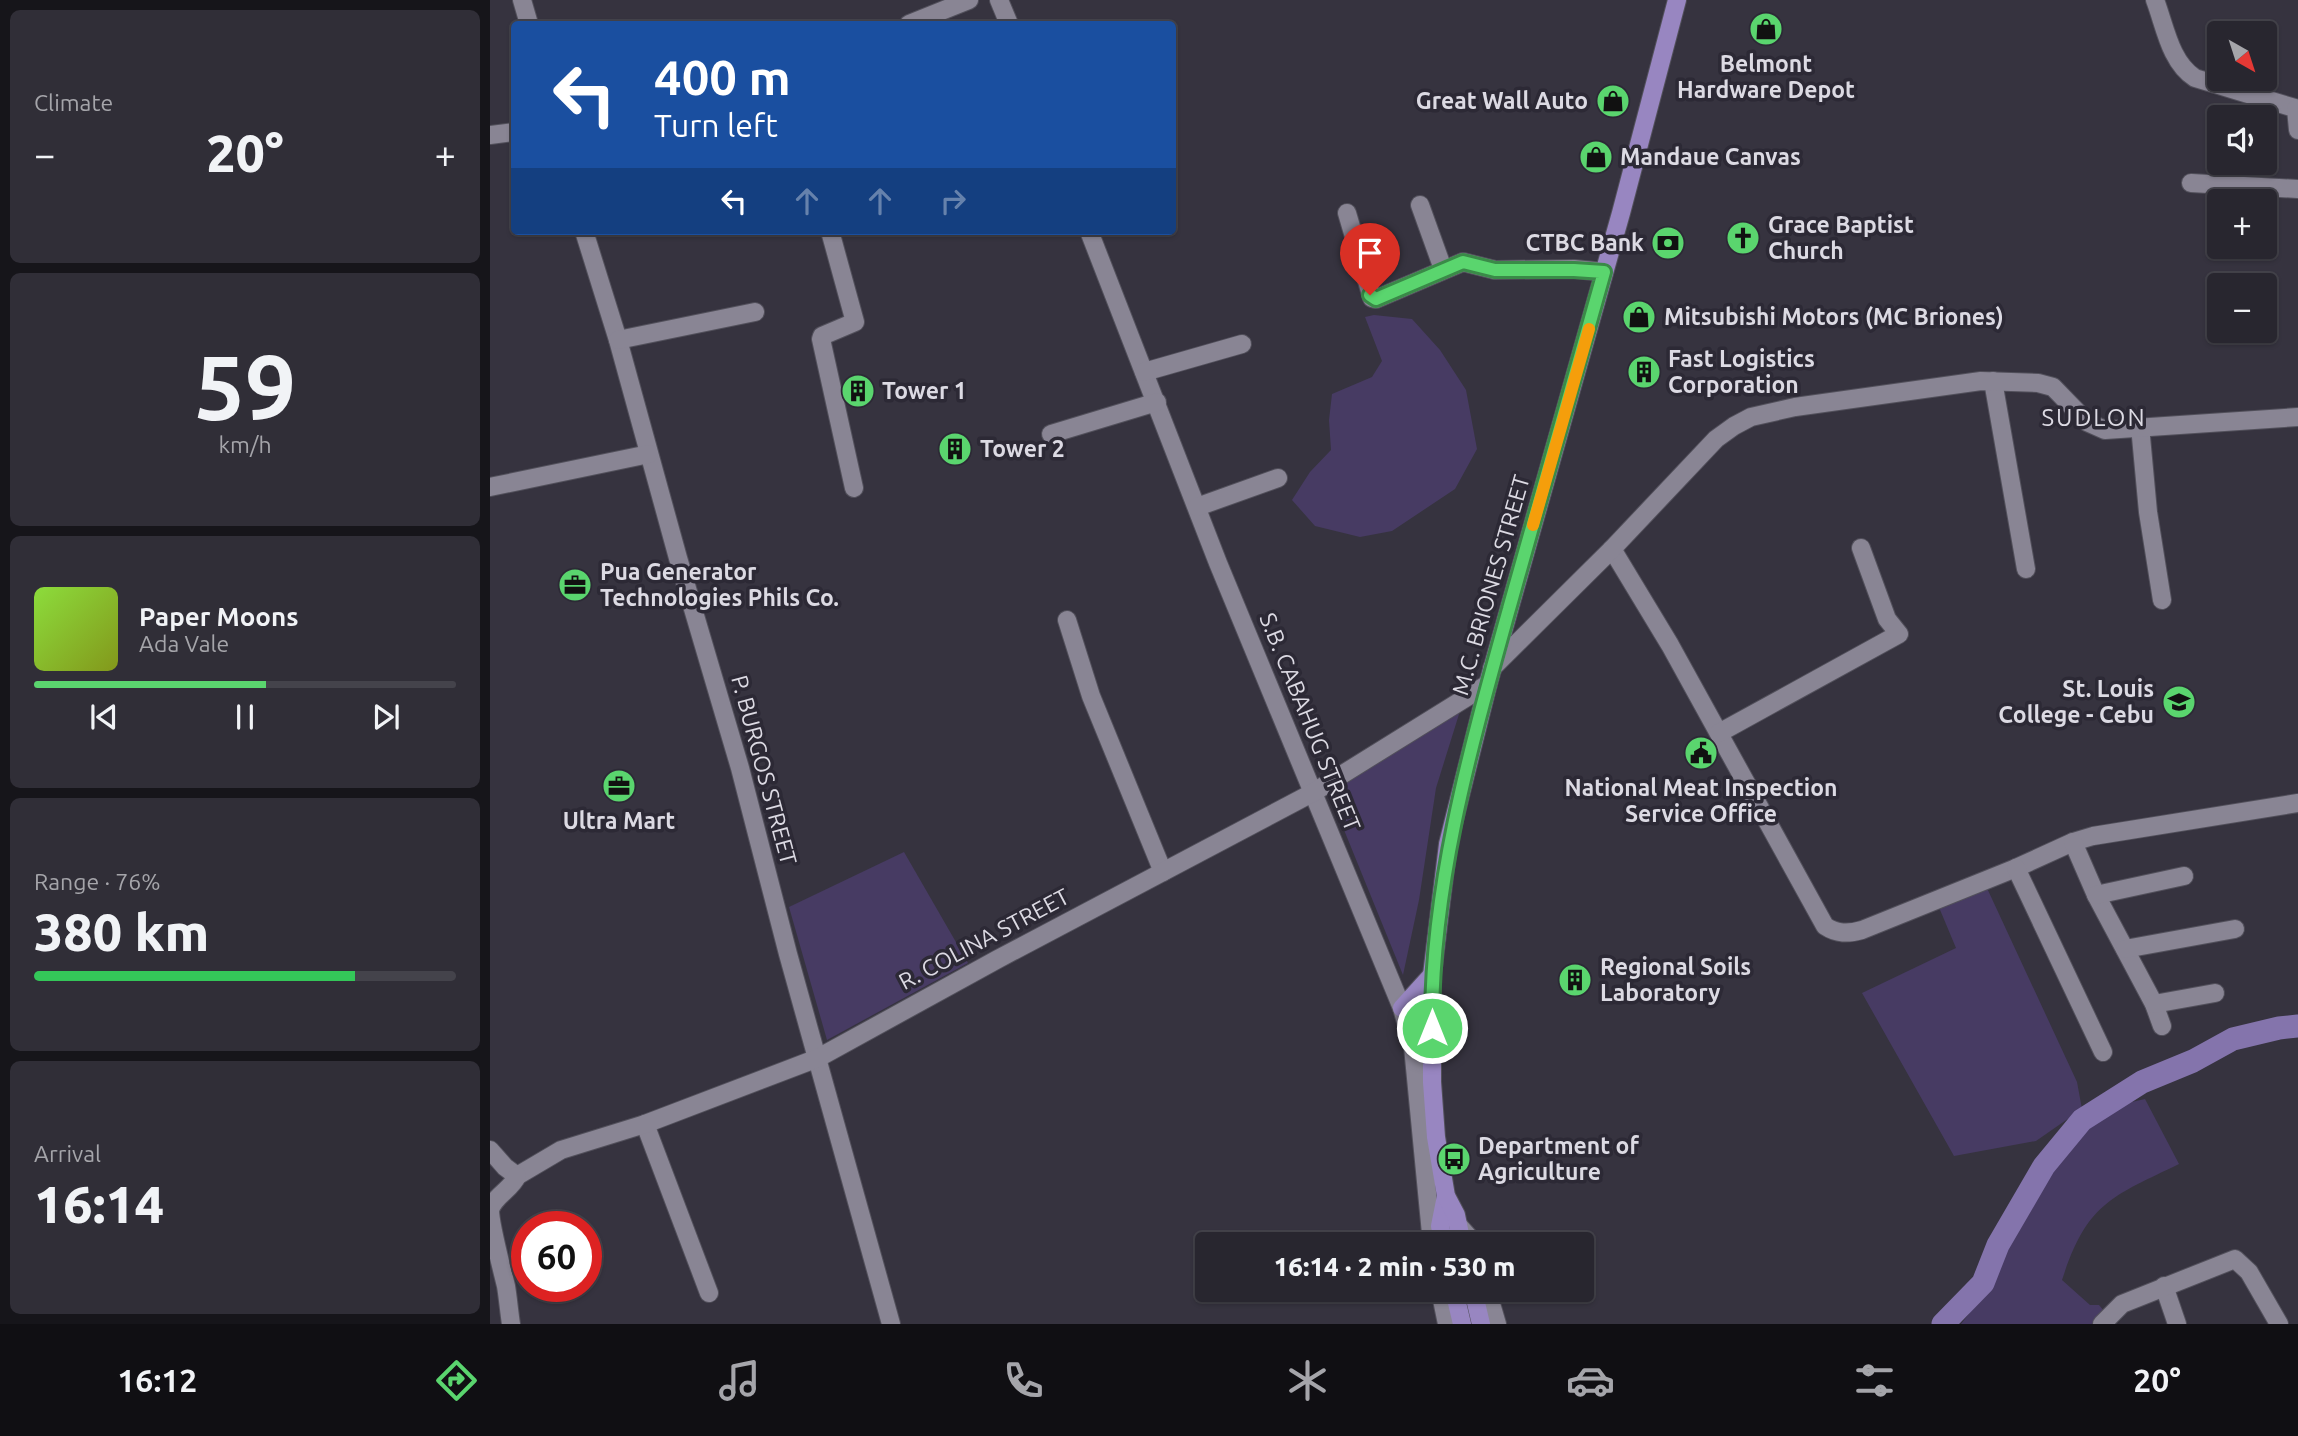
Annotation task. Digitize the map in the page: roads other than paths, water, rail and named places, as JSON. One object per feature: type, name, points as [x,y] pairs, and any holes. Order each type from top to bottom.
[{"type":"main road","name":"M.C. BRIONES STREET","points":[[1459,1232],[1446,1196],[1434,1118],[1432,975],[1448,844],[1490,676],[1678,0]]},
{"type":"main road","points":[[1402,1008],[1432,975]]},
{"type":"main road","name":"M.C. BRIONES STREET","points":[[1441,1232],[1446,1196]]},
{"type":"main road","points":[[1457,1302],[1462,1324]]},
{"type":"main road","points":[[1476,1302],[1481,1324]]},
{"type":"street","points":[[522,0],[528,21]]},
{"type":"street","points":[[916,21],[969,0]]},
{"type":"street","points":[[2155,0],[2175,55],[2184,71],[2195,78],[2297,109],[2298,130]]},
{"type":"street","points":[[1005,2],[1008,21]]},
{"type":"street","points":[[490,135],[511,132]]},
{"type":"street","points":[[2191,183],[2298,189]]},
{"type":"street","points":[[1420,205],[1443,270]]},
{"type":"street","points":[[1347,213],[1372,298],[1376,299],[1463,262],[1495,270],[1604,272]]},
{"type":"street","name":"P. BURGOS STREET","points":[[585,235],[618,340],[740,768],[891,1324]]},
{"type":"street","points":[[831,235],[855,322],[822,336],[821,339],[854,488]]},
{"type":"street","name":"S.B. CABAHUG STREET","points":[[1090,235],[1197,507],[1402,1008],[1413,1047],[1431,1232]]},
{"type":"street","points":[[618,340],[755,312]]},
{"type":"street","points":[[1144,372],[1242,344]]},
{"type":"street","points":[[1993,381],[2026,569]]},
{"type":"street","name":"R. COLINA STREET","points":[[517,1176],[561,1150],[645,1124],[818,1058],[1314,792],[1490,676],[1716,439],[1751,417],[1795,407],[1899,391],[1993,381],[2038,383],[2053,387],[2087,422],[2105,430],[2298,416]]},
{"type":"street","points":[[1051,434],[1157,402]]},
{"type":"street","points":[[2140,426],[2148,512],[2162,600]]},
{"type":"street","points":[[490,487],[649,454]]},
{"type":"street","points":[[1197,507],[1278,478]]},
{"type":"street","points":[[1719,733],[1899,634],[1887,619],[1861,548]]},
{"type":"street","points":[[1612,549],[1670,645],[1825,926],[1833,931],[1846,933],[1862,930],[2093,836],[2298,803]]},
{"type":"street","points":[[1067,620],[1091,696],[1163,872]]},
{"type":"street","points":[[2073,842],[2096,895],[2154,1004],[2162,1026]]},
{"type":"street","points":[[2016,868],[2103,1052]]},
{"type":"street","points":[[2096,895],[2184,876]]},
{"type":"street","points":[[2126,949],[2235,929]]},
{"type":"street","points":[[2154,1004],[2215,993]]},
{"type":"street","points":[[645,1124],[709,1293]]},
{"type":"street","points":[[490,1150],[517,1176],[515,1182],[490,1210],[491,1226],[506,1285],[511,1324]]},
{"type":"street","points":[[1458,1225],[1464,1232]]},
{"type":"street","points":[[2102,1324],[2122,1304],[2235,1259],[2249,1272],[2280,1324]]},
{"type":"street","points":[[2164,1286],[2177,1324]]},
{"type":"street","points":[[1442,1302],[1447,1324]]},
{"type":"street","points":[[1491,1302],[1497,1324]]},
{"type":"waterway","points":[[1943,1324],[1983,1283],[1998,1245],[2044,1166],[2082,1120],[2142,1082],[2193,1061],[2233,1039],[2298,1026]]},
{"type":"place","name":"Belmont Hardware Depot","points":[[1766,29]]},
{"type":"place","name":"Great Wall Auto","points":[[1613,101]]},
{"type":"place","name":"Mandaue Canvas","points":[[1596,157]]},
{"type":"place","name":"Grace Baptist Church","points":[[1743,238]]},
{"type":"place","name":"CTBC Bank","points":[[1668,243]]},
{"type":"place","name":"Mitsubishi Motors (MC Briones)","points":[[1639,317]]},
{"type":"place","name":"Fast Logistics Corporation","points":[[1644,372]]},
{"type":"place","name":"Tower 1","points":[[858,391]]},
{"type":"place","name":"Tower 2","points":[[955,449]]},
{"type":"place","name":"Pua Generator Technologies Phils Co.","points":[[575,585]]},
{"type":"place","name":"St. Louis College - Cebu","points":[[2179,702]]},
{"type":"place","name":"National Meat Inspection Service Office","points":[[1701,753]]},
{"type":"place","name":"Ultra Mart","points":[[619,786]]},
{"type":"place","name":"Regional Soils Laboratory","points":[[1575,980]]},
{"type":"place","name":"Department of Agriculture","points":[[1454,1159]]},
{"type":"district","name":"SUDLON","points":[[2094,418]]}]
